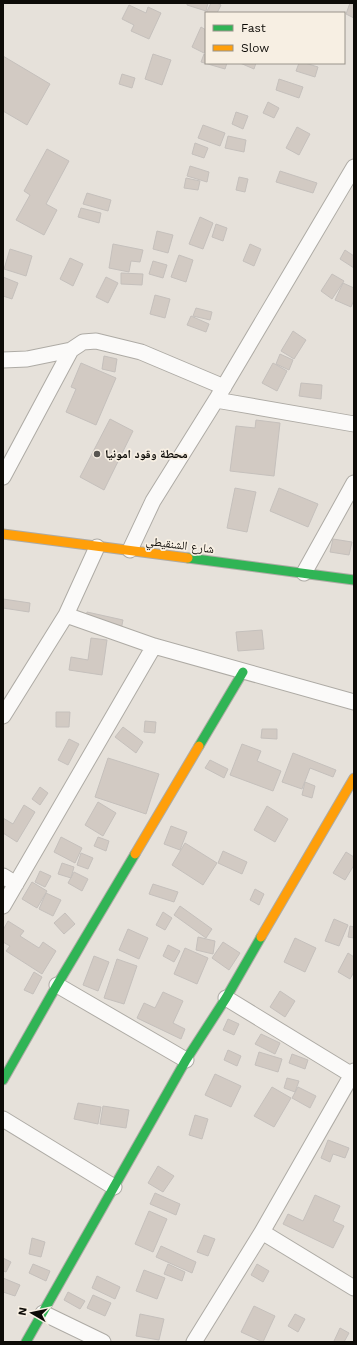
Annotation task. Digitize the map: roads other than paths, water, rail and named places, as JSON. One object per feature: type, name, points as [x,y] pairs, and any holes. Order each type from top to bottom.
[{"type":"street","points":[[130,550],[153,501],[224,387],[354,167]]},
{"type":"street","points":[[3,360],[27,359],[72,350],[83,342],[96,341],[141,352],[224,387]]},
{"type":"street","points":[[3,477],[72,350]]},
{"type":"street","points":[[216,400],[354,424]]},
{"type":"street","points":[[304,573],[354,483]]},
{"type":"street","name":"شارع الشنقيطي","points":[[3,534],[354,580]]},
{"type":"street","points":[[3,716],[66,614],[97,547]]},
{"type":"street","points":[[66,614],[154,646],[354,702]]},
{"type":"street","points":[[3,906],[154,646]]},
{"type":"street","points":[[3,1080],[57,985],[244,672]]},
{"type":"street","points":[[26,1342],[186,1060],[226,998],[354,778]]},
{"type":"street","points":[[3,876],[16,884]]},
{"type":"street","points":[[57,985],[186,1060]]},
{"type":"street","points":[[194,1342],[262,1232],[353,1073],[226,998]]},
{"type":"street","points":[[3,1119],[114,1187]]},
{"type":"street","points":[[262,1232],[354,1288]]},
{"type":"street","points":[[43,1312],[103,1342]]},
{"type":"place","name":"محطة وقود امونيا","points":[[97,454]]}]
